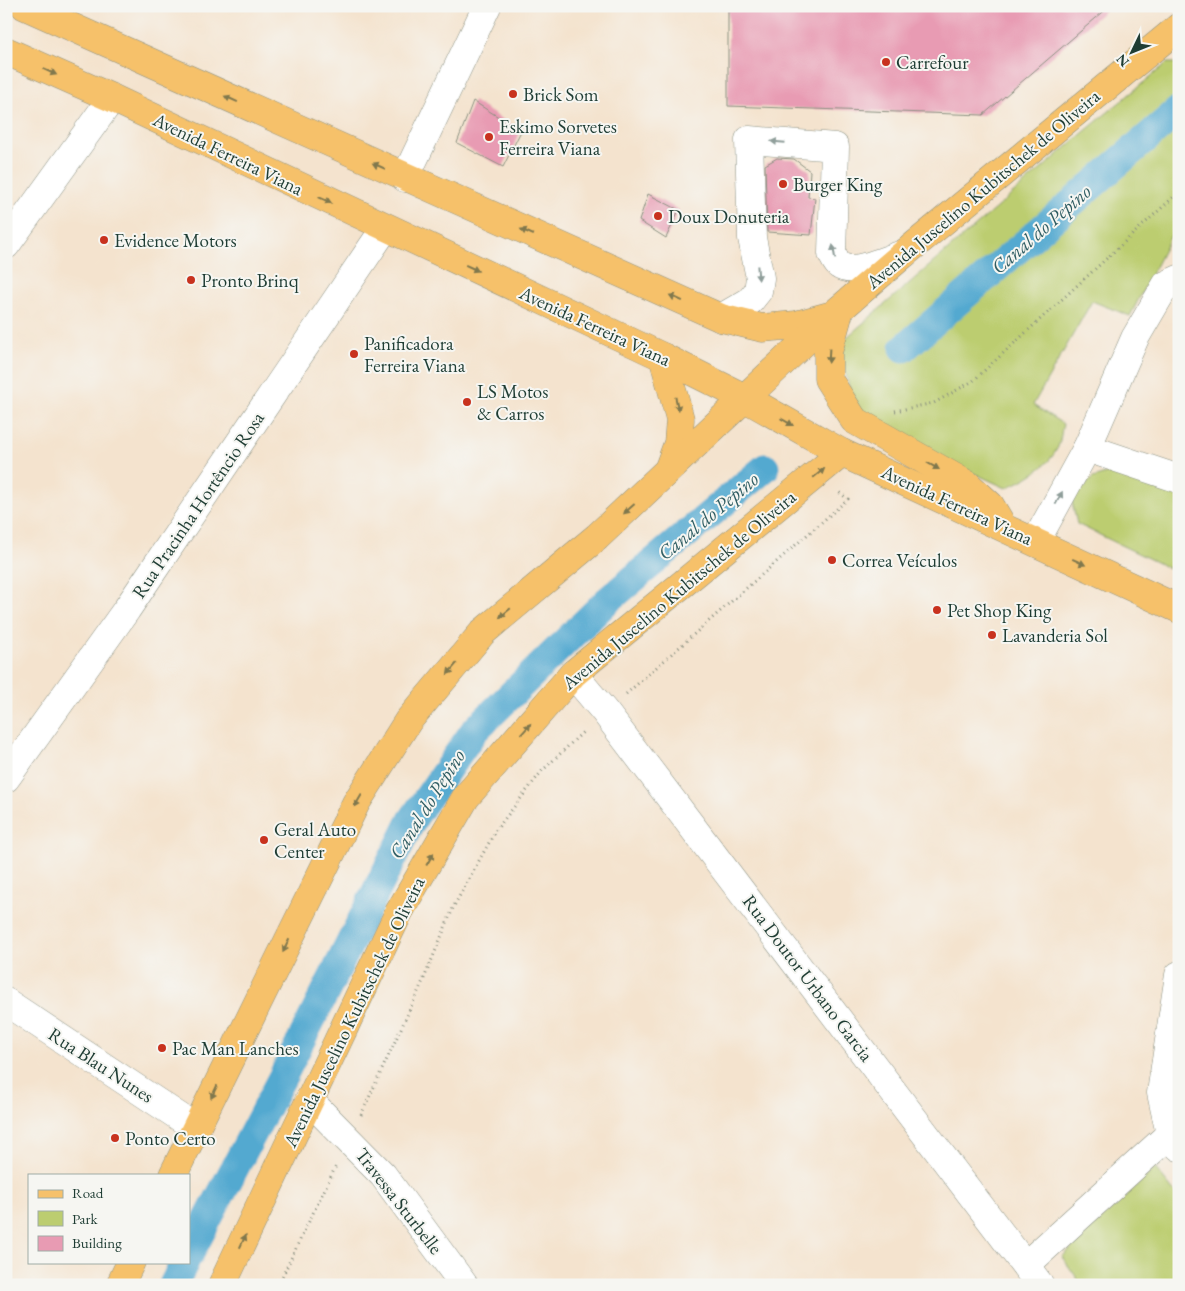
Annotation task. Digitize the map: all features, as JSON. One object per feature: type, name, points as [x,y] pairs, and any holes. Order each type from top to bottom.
[{"type":"main road","points":[[25,6],[720,318],[762,328],[796,325],[836,312],[828,352],[828,379],[854,420],[968,485],[990,505],[1003,526]]},
{"type":"main road","name":"Avenida Juscelino Kubitschek de Oliveira","points":[[745,398],[836,312],[905,253],[1179,27]]},
{"type":"main road","name":"Avenida Ferreira Viana","points":[[6,52],[112,98],[385,228],[663,357],[745,398],[842,453],[1036,541],[1179,609]]},
{"type":"main road","points":[[1127,69],[1161,55],[1179,52]]},
{"type":"main road","points":[[663,357],[680,419],[678,443],[665,476]]},
{"type":"main road","points":[[173,1174],[356,803],[408,722],[483,632],[597,537],[665,476],[745,398]]},
{"type":"main road","name":"Avenida Juscelino Kubitschek de Oliveira","points":[[222,1285],[399,912],[466,797],[573,674],[842,453]]},
{"type":"main road","points":[[120,1285],[130,1264]]},
{"type":"street","points":[[405,178],[487,6]]},
{"type":"street","points":[[6,245],[112,98]]},
{"type":"street","points":[[720,318],[750,301],[758,291],[760,278],[752,238],[749,140],[835,147],[832,254],[838,264],[848,268],[866,266],[905,253]]},
{"type":"street","name":"Rua Pracinha Hortêncio Rosa","points":[[6,778],[127,610],[385,228]]},
{"type":"street","points":[[1036,541],[1087,448],[1135,338],[1166,285],[1179,279]]},
{"type":"street","points":[[1087,448],[1179,479]]},
{"type":"street","name":"Rua Doutor Urbano Garcia","points":[[573,674],[605,712],[1033,1275]]},
{"type":"street","points":[[1033,1275],[1174,1141],[1160,1093],[1179,975]]},
{"type":"street","name":"Rua Blau Nunes","points":[[6,1002],[196,1128]]},
{"type":"street","name":"Travessa Sturbelle","points":[[309,1100],[383,1175],[464,1285]]},
{"type":"path","points":[[934,403],[973,381],[1179,192]]},
{"type":"path","points":[[278,1285],[423,981],[454,906],[496,830],[542,771],[605,712],[848,499],[817,474]]},
{"type":"green space","points":[[1167,63],[1179,63],[1179,220],[1130,316],[1092,301],[1033,405],[1063,424],[1058,447],[1048,461],[1029,477],[1006,488],[909,443],[857,411],[850,391],[839,344],[1084,132]]},
{"type":"green space","points":[[1115,471],[1144,479],[1179,494],[1179,573],[1077,524],[1071,497],[1093,478]]},
{"type":"green space","points":[[1155,1168],[1179,1198],[1179,1285],[1082,1285],[1062,1257]]},
{"type":"building","name":"Carrefour","points":[[728,6],[1110,6],[983,115],[728,106]]},
{"type":"building","name":"Eskimo Sorvetes Ferreira Viana","points":[[473,101],[521,131],[503,167],[457,143]]},
{"type":"building","name":"Burger King","points":[[777,158],[794,159],[810,171],[808,197],[815,198],[811,235],[767,232],[765,165]]},
{"type":"building","name":"Doux Donuteria","points":[[648,194],[679,210],[666,238],[639,221]]},
{"type":"waterway","name":"Canal do Pepino","points":[[904,348],[1179,110]]},
{"type":"waterway","name":"Canal do Pepino","points":[[190,1253],[285,1072],[412,820],[474,731],[607,601],[765,468]]},
{"type":"waterway","name":"Canal do Pepino","points":[[173,1285],[184,1264]]},
{"type":"place","name":"Carrefour","points":[[886,62]]},
{"type":"place","name":"Brick Som","points":[[513,94]]},
{"type":"place","name":"Eskimo Sorvetes Ferreira Viana","points":[[489,137]]},
{"type":"place","name":"Burger King","points":[[783,184]]},
{"type":"place","name":"Doux Donuteria","points":[[658,216]]},
{"type":"place","name":"Evidence Motors","points":[[104,240]]},
{"type":"place","name":"Pronto Brinq","points":[[191,280]]},
{"type":"place","name":"Panificadora Ferreira Viana","points":[[354,354]]},
{"type":"place","name":"LS Motos & Carros","points":[[467,402]]},
{"type":"place","name":"Correa Veículos","points":[[832,560]]},
{"type":"place","name":"Pet Shop King","points":[[937,610]]},
{"type":"place","name":"Lavanderia Sol","points":[[992,635]]},
{"type":"place","name":"Geral Auto Center","points":[[264,840]]},
{"type":"place","name":"Pac Man Lanches","points":[[162,1048]]},
{"type":"place","name":"Ponto Certo","points":[[115,1138]]}]
